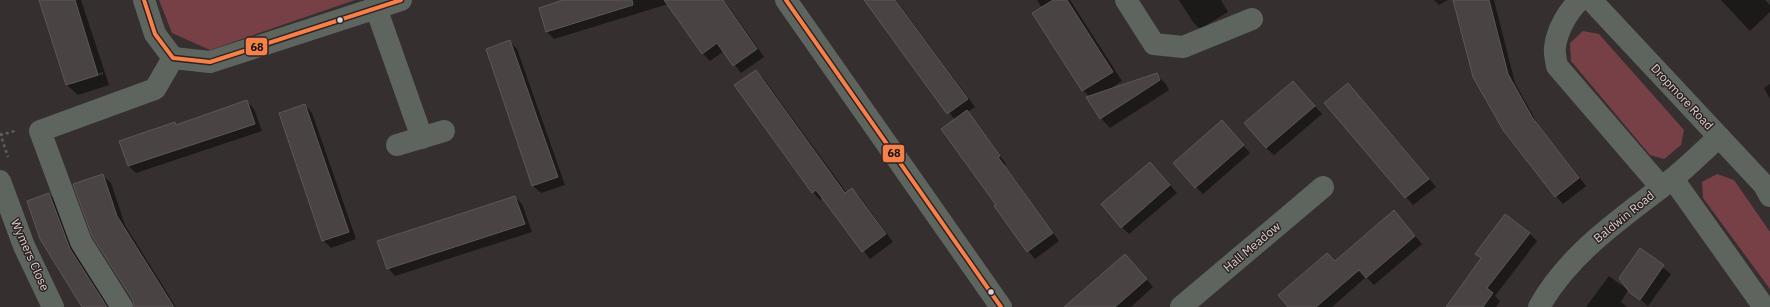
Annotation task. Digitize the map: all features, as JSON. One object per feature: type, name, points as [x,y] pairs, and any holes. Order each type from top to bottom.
[{"type":"street","points":[[144,0],[155,34],[173,58],[210,62],[401,0]]},
{"type":"street","points":[[786,0],[1001,307]]},
{"type":"street","points":[[1126,0],[1154,44],[1183,48],[1252,19]]},
{"type":"street","points":[[1580,0],[1573,7],[1559,32],[1554,48],[1558,66],[1667,183],[1764,307]]},
{"type":"street","name":"Dropmore Road","points":[[1591,0],[1768,188]]},
{"type":"street","points":[[376,8],[422,138]]},
{"type":"street","points":[[122,307],[81,242],[40,132],[155,89],[173,58]]},
{"type":"street","points":[[397,145],[444,131]]},
{"type":"street","name":"Baldwin Road","points":[[1539,307],[1546,294],[1585,248],[1667,183],[1719,137]]},
{"type":"street","name":"Wymers Close","points":[[0,181],[24,246],[53,307]]},
{"type":"street","name":"Hall Meadow","points":[[1181,307],[1323,187]]},
{"type":"shaded area","points":[[159,0],[355,0],[210,50],[172,33]]},
{"type":"shaded area","points":[[1583,31],[1599,34],[1684,130],[1681,145],[1664,159],[1650,155],[1571,61],[1570,43]]},
{"type":"shaded area","points":[[1717,174],[1734,180],[1770,232],[1770,289],[1703,198],[1702,182]]},
{"type":"building","points":[[39,0],[75,0],[98,75],[66,85]]},
{"type":"building","points":[[563,0],[632,0],[633,5],[546,32],[539,8]]},
{"type":"building","points":[[664,0],[723,0],[757,49],[733,66],[717,43],[702,54]]},
{"type":"building","points":[[864,0],[895,0],[968,99],[947,114]]},
{"type":"building","points":[[1053,0],[1067,0],[1113,72],[1082,91],[1032,13]]},
{"type":"building","points":[[1453,0],[1489,0],[1508,74],[1532,117],[1579,178],[1555,197],[1503,130],[1473,77]]},
{"type":"building","points":[[510,40],[558,177],[532,186],[486,49]]},
{"type":"building","points":[[756,70],[845,193],[852,188],[886,234],[862,252],[816,190],[812,193],[734,85]]},
{"type":"building","points":[[1157,73],[1160,80],[1100,119],[1086,97]]},
{"type":"building","points":[[1293,81],[1315,106],[1266,148],[1244,123]]},
{"type":"building","points":[[1348,83],[1429,179],[1405,198],[1324,103]]},
{"type":"building","points":[[247,100],[255,124],[128,166],[119,141],[175,122],[176,125]]},
{"type":"building","points":[[305,104],[349,232],[322,241],[279,113]]},
{"type":"building","points":[[967,110],[1000,156],[998,157],[1053,233],[1027,252],[994,206],[996,205],[941,129]]},
{"type":"building","points":[[1222,120],[1244,145],[1195,188],[1173,163]]},
{"type":"building","points":[[1150,162],[1170,185],[1121,228],[1101,204]]},
{"type":"building","points":[[103,174],[117,216],[174,307],[134,307],[133,300],[92,236],[73,184]]},
{"type":"building","points":[[49,193],[70,249],[107,307],[82,307],[40,239],[27,201]]},
{"type":"building","points":[[515,196],[525,224],[387,269],[377,241]]},
{"type":"building","points":[[1394,210],[1415,236],[1366,278],[1359,270],[1316,307],[1288,307],[1278,295],[1327,253],[1335,261]]},
{"type":"building","points":[[1505,214],[1530,233],[1487,288],[1493,293],[1483,307],[1446,307],[1481,258],[1475,254]]},
{"type":"building","points":[[1640,248],[1664,265],[1640,300],[1630,293],[1619,278]]},
{"type":"building","points":[[1125,254],[1147,279],[1115,307],[1064,307]]},
{"type":"transit line","name":"68","points":[[144,0],[155,34],[173,58],[210,62],[401,0]]},
{"type":"transit line","name":"68","points":[[786,0],[1001,307]]}]
